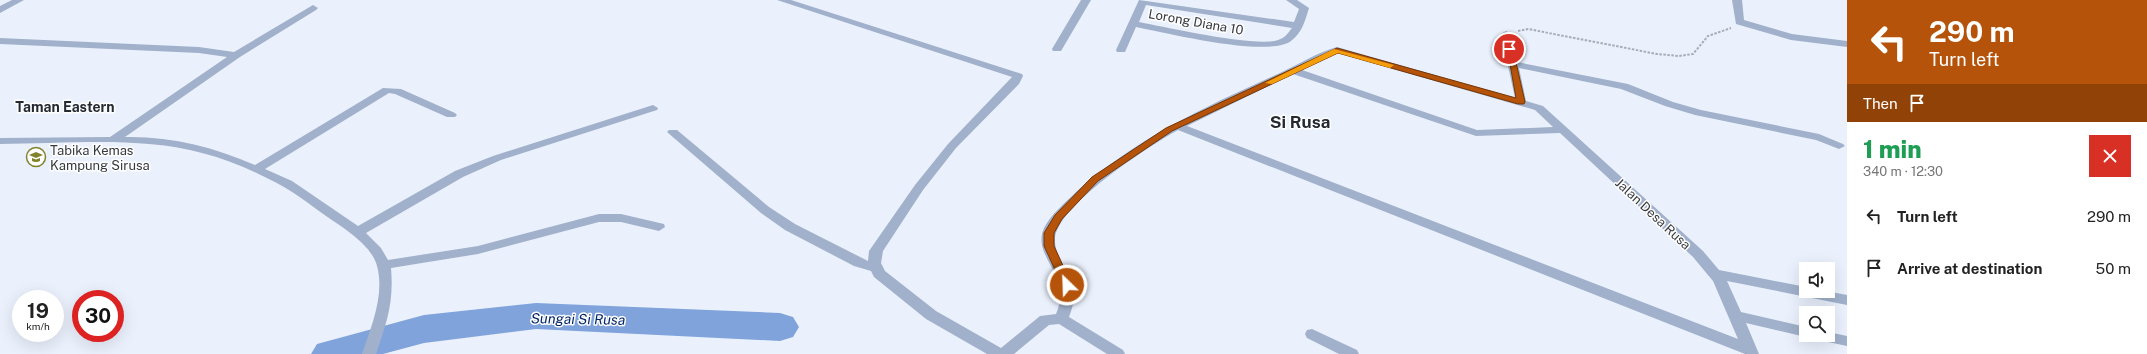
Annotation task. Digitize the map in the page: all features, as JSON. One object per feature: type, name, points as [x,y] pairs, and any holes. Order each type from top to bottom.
[{"type":"street","points":[[0,10],[18,0]]},
{"type":"street","points":[[782,0],[1018,76],[1015,82],[952,146],[919,188],[876,251],[874,263],[879,274],[931,315],[999,354]]},
{"type":"street","points":[[1058,49],[1086,0]]},
{"type":"street","points":[[1121,50],[1144,1],[1298,26],[1304,8],[1292,0]]},
{"type":"street","points":[[1737,0],[1739,22],[1791,36],[1847,44]]},
{"type":"street","points":[[113,140],[236,55],[313,8]]},
{"type":"street","name":"Lorong Diana 10","points":[[1133,24],[1254,45],[1271,45],[1290,39],[1298,26]]},
{"type":"street","points":[[1506,34],[1521,102]]},
{"type":"street","points":[[0,41],[199,50],[236,55]]},
{"type":"street","name":"Jalan Desa Rusa","points":[[1061,319],[1068,299],[1067,285],[1049,246],[1049,233],[1058,217],[1095,179],[1177,126],[1337,50],[1539,108],[1698,254],[1719,278],[1751,351]]},
{"type":"street","points":[[1512,64],[1624,86],[1669,104],[1699,113],[1819,137],[1839,146]]},
{"type":"street","points":[[1294,71],[1476,133],[1563,130]]},
{"type":"street","points":[[257,169],[388,90],[397,91],[451,116]]},
{"type":"street","points":[[358,232],[465,171],[497,158],[654,108]]},
{"type":"street","points":[[1177,126],[1751,351]]},
{"type":"street","points":[[673,132],[771,215],[790,227],[859,263],[876,268]]},
{"type":"street","points":[[0,141],[145,140],[175,144],[205,150],[257,169],[288,184],[358,232],[376,251],[384,265],[386,292],[381,319],[369,354]]},
{"type":"street","points":[[384,265],[478,250],[599,218],[621,218],[659,227]]},
{"type":"street","points":[[1715,274],[1847,300]]},
{"type":"street","points":[[1736,316],[1799,330]]},
{"type":"street","points":[[1004,354],[1045,320],[1061,319],[1118,354]]},
{"type":"street","points":[[1312,334],[1352,354]]},
{"type":"street","points":[[1835,338],[1847,341]]},
{"type":"path","points":[[1506,34],[1528,29],[1657,54],[1679,56],[1693,54],[1702,39],[1719,30],[1736,26],[1739,22]]},
{"type":"waterway","name":"Sungai Si Rusa","points":[[331,354],[424,329],[536,316],[780,327]]},
{"type":"slow traffic","points":[[1269,83],[1337,50],[1390,65]]},
{"type":"place","name":"Tabika Kemas Kampung Sirusa","points":[[36,157]]},
{"type":"district","name":"Taman Eastern","points":[[65,107]]},
{"type":"district","name":"Si Rusa","points":[[1300,122]]},
{"type":"route","points":[[1067,285],[1049,246],[1049,233],[1058,217],[1095,179],[1169,129],[1337,50],[1521,102],[1509,49]]}]
